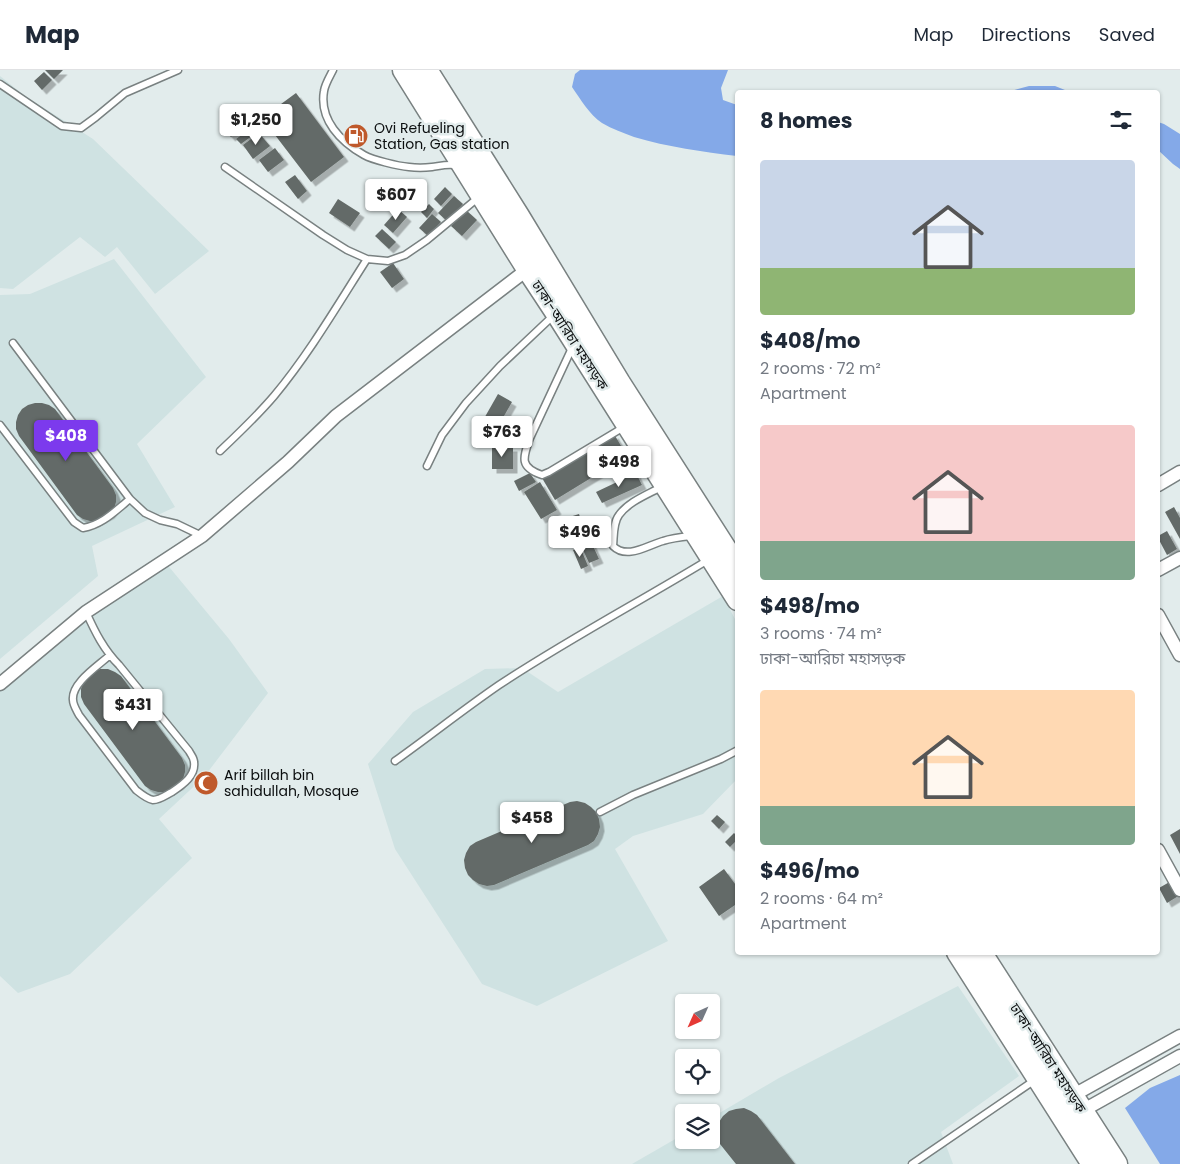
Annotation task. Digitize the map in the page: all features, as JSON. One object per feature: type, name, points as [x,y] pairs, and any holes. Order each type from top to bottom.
[{"type":"highway","name":"ঢাকা-আরিচা মহাসড়ক","points":[[404,70],[528,270],[735,594]]},
{"type":"highway","name":"ঢাকা-আরিচা মহাসড়ক","points":[[426,70],[518,216],[619,383],[735,564]]},
{"type":"highway","name":"ঢাকা-আরিচা মহাসড়ক","points":[[960,955],[1093,1164]]},
{"type":"highway","name":"ঢাকা-আরিচা মহাসড়ক","points":[[982,955],[1116,1164]]},
{"type":"street","points":[[0,684],[86,612],[202,536],[288,462],[336,416],[528,270]]},
{"type":"street","points":[[1160,484],[1180,472]]},
{"type":"street","points":[[1160,569],[1180,558]]},
{"type":"street","points":[[1160,619],[1180,655]]},
{"type":"street","points":[[1160,854],[1180,890]]},
{"type":"street","points":[[1077,1104],[1180,1036]]},
{"type":"street","points":[[1077,1104],[1180,1056]]},
{"type":"lane","points":[[0,84],[62,126],[80,128],[125,94],[178,70]]},
{"type":"lane","points":[[333,70],[324,91],[325,113],[329,124],[341,138],[365,156],[408,167],[454,165],[466,169]]},
{"type":"lane","points":[[225,167],[323,235],[347,250],[367,259],[388,261],[405,255],[427,240],[482,195]]},
{"type":"lane","points":[[220,451],[254,418],[294,370],[315,342],[367,259]]},
{"type":"lane","points":[[428,466],[442,435],[466,403],[500,366],[557,313]]},
{"type":"lane","points":[[575,342],[530,438],[524,462],[531,471],[542,475],[627,425]]},
{"type":"lane","points":[[13,343],[130,499],[145,513],[202,536]]},
{"type":"lane","points":[[0,425],[74,522],[83,528],[102,522],[130,499]]},
{"type":"lane","points":[[665,485],[634,502],[618,515],[613,546],[620,551],[634,552],[671,538],[698,535]]},
{"type":"lane","points":[[395,761],[499,686],[595,626],[712,558]]},
{"type":"lane","points":[[86,612],[97,637],[110,655],[189,751],[194,760],[191,776],[183,785],[163,797],[153,800],[136,790],[79,715],[73,700],[74,690],[80,681],[110,655]]},
{"type":"lane","points":[[600,812],[633,794],[721,760],[735,752]]},
{"type":"lane","points":[[912,1164],[1038,1078]]},
{"type":"shaded area","points":[[0,76],[25,96],[93,139],[209,251],[155,294],[117,247],[105,257],[80,237],[13,289],[0,288]]},
{"type":"shaded area","points":[[114,259],[206,377],[137,444],[175,507],[92,546],[98,576],[0,659],[0,295],[30,294]]},
{"type":"shaded area","points":[[160,556],[229,639],[268,693],[204,777],[159,819],[192,858],[70,974],[18,993],[0,976],[0,687],[64,640]]},
{"type":"shaded area","points":[[723,596],[735,619],[735,781],[703,814],[633,836],[615,849],[668,941],[537,1006],[482,984],[395,849],[368,764],[413,712],[485,669],[522,668],[558,692]]},
{"type":"shaded area","points":[[958,986],[1019,1076],[941,1132],[953,1164],[632,1164],[675,1139],[675,1149],[720,1149],[720,1113],[779,1078]]},
{"type":"water","points":[[580,70],[728,70],[721,88],[723,100],[735,104],[735,156],[660,144],[634,137],[606,125],[589,111],[572,87],[575,74]]},
{"type":"water","points":[[1029,86],[1055,86],[1065,90],[1014,90]]},
{"type":"water","points":[[1160,123],[1180,134],[1180,169],[1160,152]]},
{"type":"water","points":[[1180,1075],[1180,1164],[1160,1164],[1125,1108],[1150,1088]]},
{"type":"building","points":[[45,70],[63,70],[54,79]]},
{"type":"building","points":[[44,72],[52,80],[42,90],[34,81]]},
{"type":"building","points":[[296,93],[344,157],[311,182],[262,118]]},
{"type":"building","points":[[238,106],[250,117],[231,137],[220,125]]},
{"type":"building","points":[[259,122],[263,128],[241,144],[236,139]]},
{"type":"building","points":[[259,133],[270,146],[253,159],[243,145]]},
{"type":"building","points":[[275,148],[284,160],[268,172],[259,160]]},
{"type":"building","points":[[295,175],[307,191],[298,199],[285,182]]},
{"type":"building","points":[[445,187],[452,194],[441,206],[434,199]]},
{"type":"building","points":[[454,196],[463,204],[448,222],[438,213]]},
{"type":"building","points":[[338,199],[360,213],[350,227],[329,213]]},
{"type":"building","points":[[429,204],[434,209],[427,218],[421,212]]},
{"type":"building","points":[[398,209],[407,217],[393,233],[384,225]]},
{"type":"building","points":[[466,210],[477,220],[462,236],[451,226]]},
{"type":"building","points":[[432,214],[441,222],[428,236],[419,228]]},
{"type":"building","points":[[382,229],[396,242],[389,249],[375,236]]},
{"type":"building","points":[[393,263],[404,279],[392,288],[380,272]]},
{"type":"building","points":[[498,394],[512,402],[492,437],[478,429]]},
{"type":"building","points":[[35,403],[49,405],[55,409],[113,488],[116,502],[110,514],[97,521],[83,519],[77,515],[19,436],[16,429],[18,415],[22,409]]},
{"type":"building","points":[[614,434],[627,456],[555,500],[542,478]]},
{"type":"building","points":[[492,447],[513,447],[513,469],[492,469]]},
{"type":"building","points":[[530,473],[536,482],[519,491],[514,481]]},
{"type":"building","points":[[636,473],[642,485],[602,503],[596,492]]},
{"type":"building","points":[[540,482],[557,510],[541,519],[524,492]]},
{"type":"building","points":[[1174,507],[1180,518],[1180,539],[1165,512]]},
{"type":"building","points":[[579,514],[581,520],[562,526],[560,520]]},
{"type":"building","points":[[582,522],[599,559],[589,563],[572,526]]},
{"type":"building","points":[[572,529],[578,544],[572,547],[565,532]]},
{"type":"building","points":[[1167,531],[1177,549],[1167,555],[1160,542],[1160,535]]},
{"type":"building","points":[[580,547],[588,566],[581,569],[573,550]]},
{"type":"building","points":[[100,669],[108,669],[121,676],[182,758],[185,772],[179,785],[165,792],[151,790],[145,786],[84,704],[81,697],[83,682],[93,672]]},
{"type":"building","points":[[577,801],[591,807],[599,819],[600,827],[594,841],[494,885],[479,884],[468,875],[464,860],[470,846],[570,802]]},
{"type":"building","points":[[717,815],[725,822],[719,829],[711,821]]},
{"type":"building","points":[[1180,829],[1180,854],[1170,835]]},
{"type":"building","points":[[735,834],[735,842],[730,847],[725,842]]},
{"type":"building","points":[[724,869],[735,884],[735,905],[719,916],[699,887]]},
{"type":"building","points":[[1180,876],[1180,895],[1167,903],[1160,887]]},
{"type":"building","points":[[744,1108],[757,1115],[795,1164],[736,1164],[720,1144],[720,1120],[729,1111]]},
{"type":"place","name":"Ovi Refueling Station, Gas station","points":[[356,136]]},
{"type":"place","name":"Arif billah bin sahidullah, Mosque","points":[[206,783]]}]
